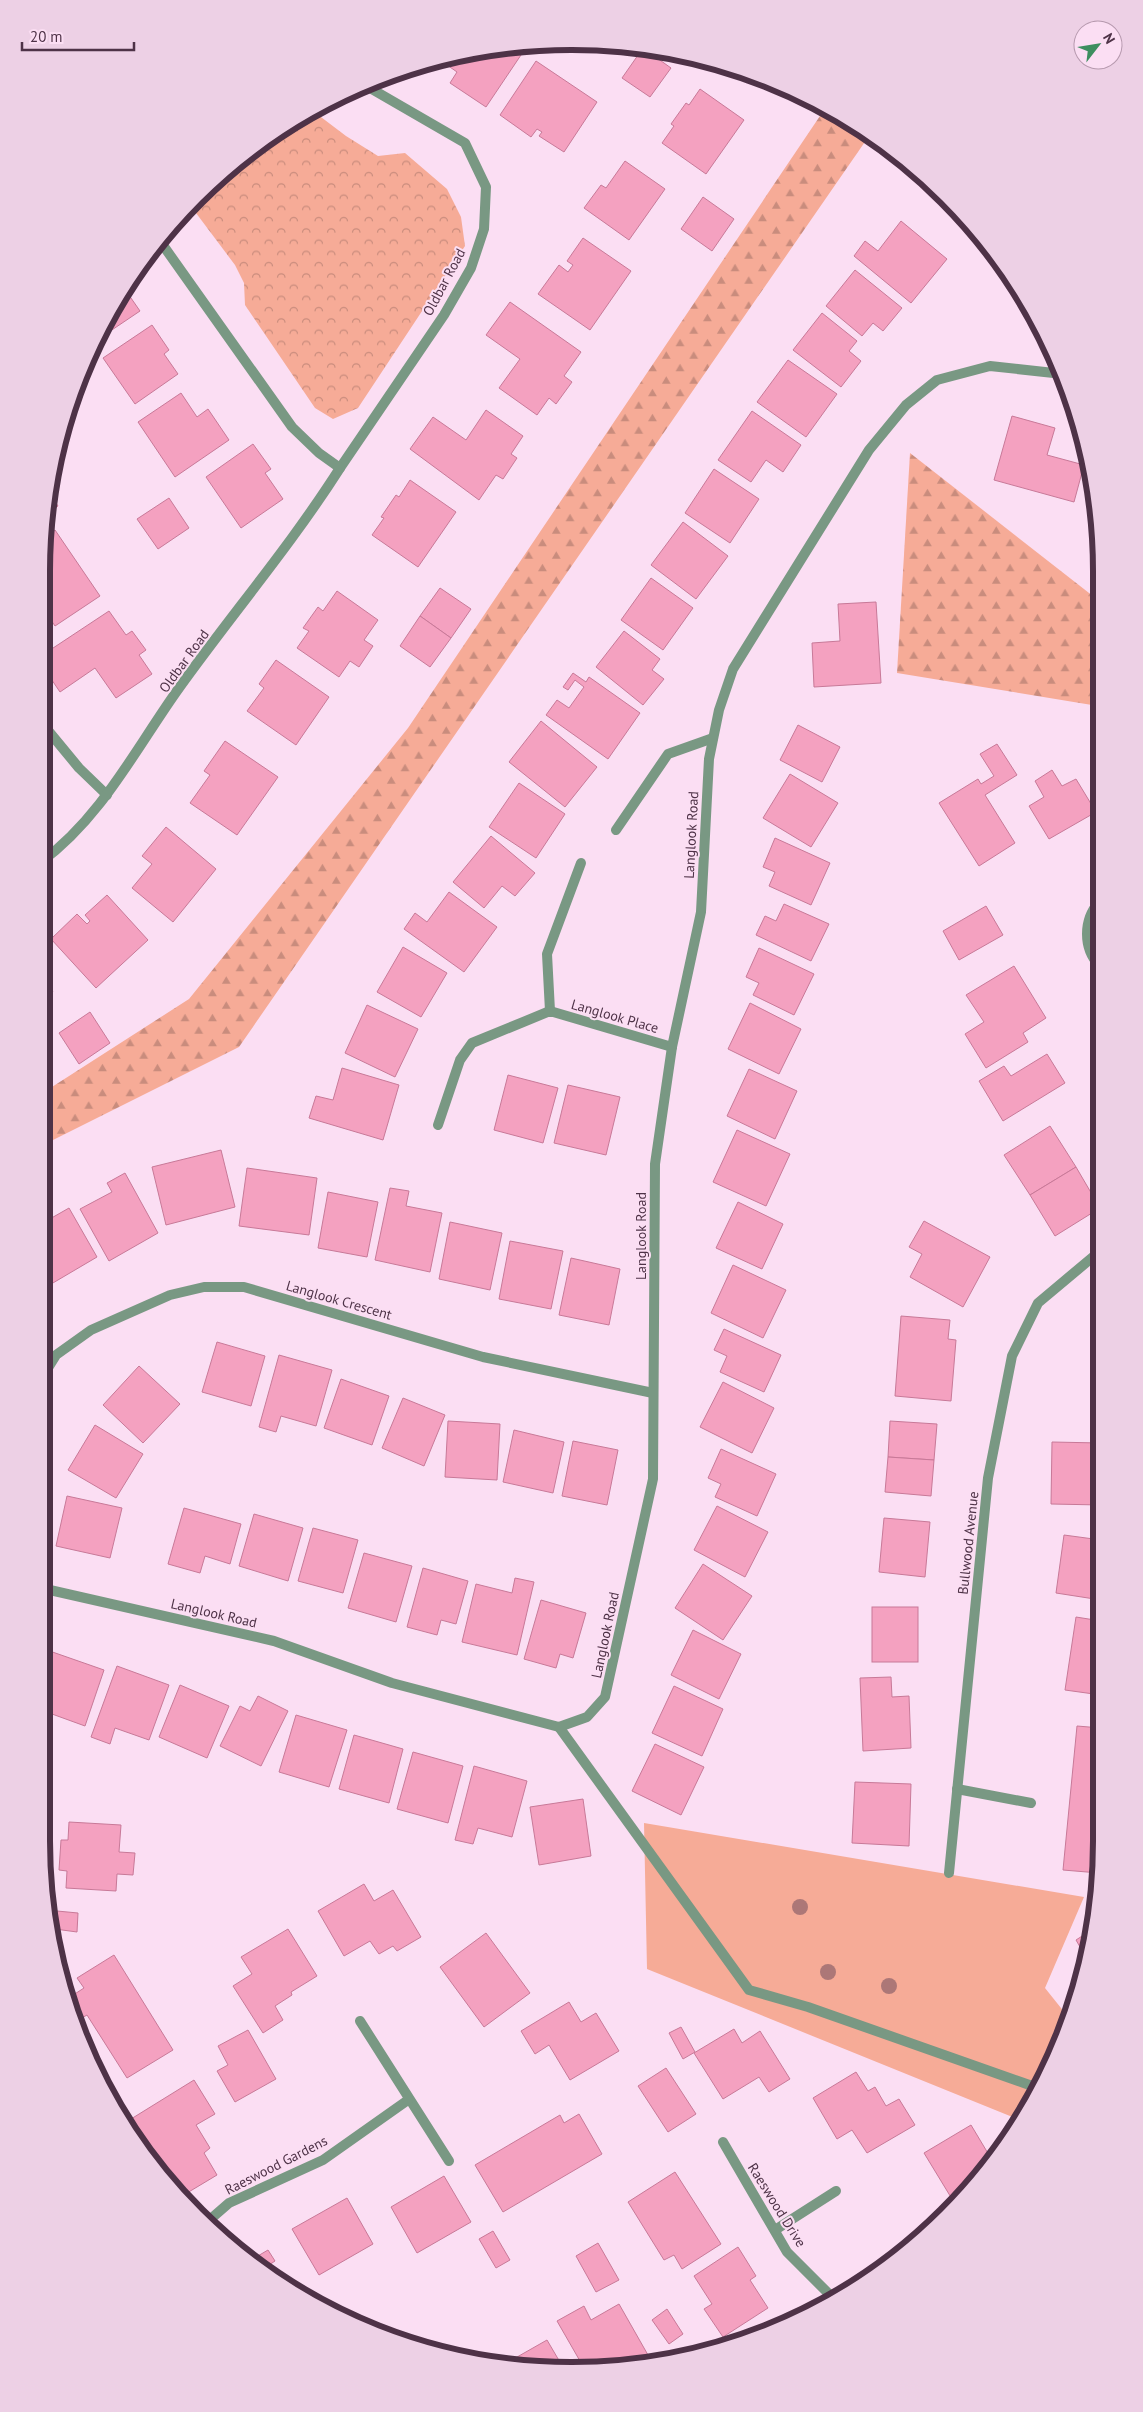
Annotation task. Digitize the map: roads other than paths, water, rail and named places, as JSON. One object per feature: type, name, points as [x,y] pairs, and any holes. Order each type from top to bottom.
[{"type":"street","name":"Oldbar Road","points":[[50,856],[91,816],[179,688],[298,530],[444,315],[471,268],[484,229],[486,188],[466,143],[373,89]]},
{"type":"street","points":[[164,247],[292,427],[320,453],[340,468]]},
{"type":"street","name":"Langlook Road","points":[[50,1590],[274,1641],[392,1683],[558,1727],[587,1717],[605,1697],[652,1479],[655,1164],[672,1047],[702,912],[709,759],[719,710],[733,670],[869,450],[906,405],[937,380],[990,366],[1053,373]]},
{"type":"street","points":[[50,733],[79,768],[106,795]]},
{"type":"street","points":[[616,830],[668,754],[713,738]]},
{"type":"street","name":"Langlook Place","points":[[550,1011],[547,954],[581,863]]},
{"type":"street","points":[[1093,909],[1086,934],[1093,959]]},
{"type":"street","name":"Langlook Place","points":[[438,1125],[460,1060],[472,1043],[550,1011],[672,1047]]},
{"type":"street","name":"Bullwood Avenue","points":[[949,1873],[988,1478],[1012,1356],[1038,1303],[1093,1257]]},
{"type":"street","name":"Langlook Crescent","points":[[50,1365],[56,1355],[100,1326],[170,1295],[204,1286],[244,1287],[483,1356],[653,1393]]},
{"type":"street","points":[[558,1727],[748,1990],[808,2007],[1031,2086]]},
{"type":"street","points":[[957,1789],[1031,1803]]},
{"type":"street","points":[[360,2021],[408,2100],[449,2161]]},
{"type":"street","name":"Raeswood Gardens","points":[[212,2217],[229,2203],[323,2160],[408,2100]]},
{"type":"street","name":"Raeswood Drive","points":[[723,2142],[787,2252],[829,2294]]},
{"type":"street","points":[[775,2230],[836,2191]]}]
